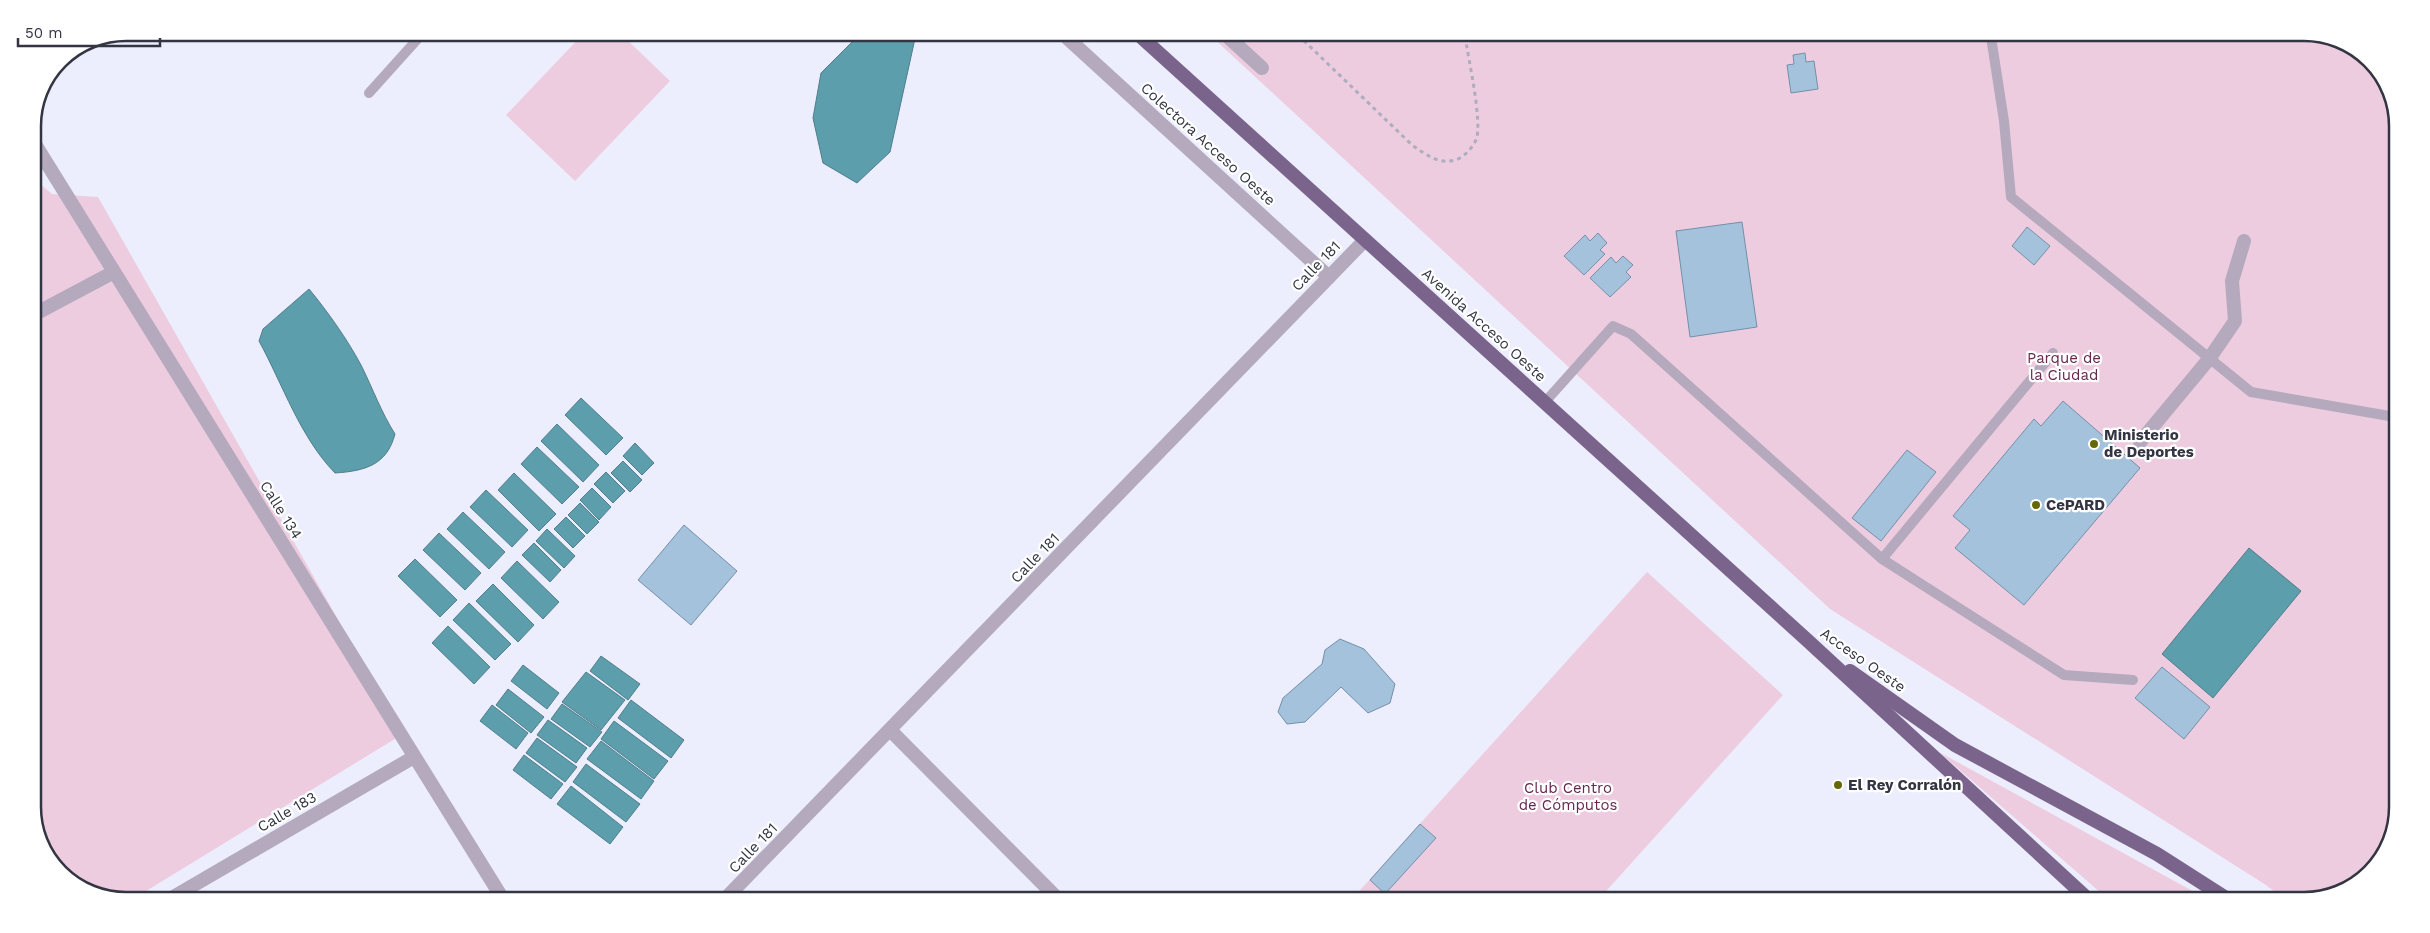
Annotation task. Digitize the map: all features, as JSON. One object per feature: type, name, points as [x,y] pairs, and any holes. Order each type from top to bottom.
[{"type":"highway","name":"Avenida Acceso Oeste","points":[[1146,41],[1807,640]]},
{"type":"highway","name":"Acceso Oeste","points":[[1807,640],[2080,892]]},
{"type":"highway","name":"Acceso Oeste","points":[[1807,640],[1956,745],[2157,854],[2216,892]]},
{"type":"street","name":"Colectora Acceso Oeste","points":[[1071,41],[1329,277]]},
{"type":"street","points":[[1233,41],[1262,68]]},
{"type":"street","name":"Calle 134","points":[[41,154],[499,892]]},
{"type":"street","name":"Calle 181","points":[[732,892],[1365,240]]},
{"type":"street","points":[[2140,442],[2209,359],[2235,320],[2232,281],[2244,241]]},
{"type":"street","points":[[41,311],[114,272]]},
{"type":"street","points":[[890,730],[1051,892]]},
{"type":"street","name":"Calle 183","points":[[182,892],[414,756]]},
{"type":"lane","points":[[369,93],[416,41]]},
{"type":"lane","points":[[1992,41],[2004,121],[2011,197],[2251,392],[2389,416]]},
{"type":"lane","points":[[1545,402],[1613,326],[1631,334],[1882,559],[2064,675],[2133,680]]},
{"type":"lane","points":[[1882,559],[2053,352]]},
{"type":"path","points":[[1304,41],[1412,145],[1432,158],[1449,162],[1466,155],[1477,139],[1478,121],[1466,41]]},
{"type":"green space","points":[[576,41],[628,41],[670,81],[575,181],[506,115]]},
{"type":"green space","name":"Parque de la Ciudad","points":[[1216,41],[2304,41],[2320,43],[2341,50],[2364,66],[2382,94],[2389,121],[2389,807],[2384,834],[2377,849],[2364,867],[2351,877],[2326,889],[2304,892],[2275,892],[1830,609]]},
{"type":"green space","points":[[41,185],[52,194],[98,197],[403,734],[145,892],[115,891],[89,883],[66,867],[53,849],[44,829],[41,812]]},
{"type":"green space","name":"Club Centro de Cómputos","points":[[1647,572],[1783,695],[1605,892],[1358,892]]},
{"type":"green space","points":[[1939,752],[2194,892],[2100,892]]},
{"type":"water","points":[[853,41],[914,41],[890,152],[857,183],[823,163],[813,118],[821,73]]},
{"type":"water","points":[[309,289],[356,355],[395,434],[386,453],[365,468],[335,473],[323,459],[302,427],[259,341],[263,329]]},
{"type":"water","points":[[581,398],[623,438],[606,455],[565,415]]},
{"type":"water","points":[[557,424],[599,465],[583,482],[541,441]]},
{"type":"water","points":[[635,443],[654,463],[642,475],[623,456]]},
{"type":"water","points":[[537,447],[579,487],[562,504],[521,464]]},
{"type":"water","points":[[623,461],[642,480],[630,492],[611,473]]},
{"type":"water","points":[[606,472],[625,491],[613,503],[594,484]]},
{"type":"water","points":[[514,473],[556,514],[539,531],[498,490]]},
{"type":"water","points":[[592,488],[611,507],[599,520],[580,500]]},
{"type":"water","points":[[486,490],[528,530],[512,547],[470,507]]},
{"type":"water","points":[[580,503],[599,522],[587,534],[568,515]]},
{"type":"water","points":[[463,512],[505,552],[489,569],[447,529]]},
{"type":"water","points":[[566,517],[585,536],[573,548],[554,529]]},
{"type":"water","points":[[547,529],[575,556],[564,568],[536,541]]},
{"type":"water","points":[[439,533],[481,573],[465,590],[423,550]]},
{"type":"water","points":[[534,543],[561,570],[550,582],[522,555]]},
{"type":"water","points":[[2249,548],[2301,591],[2213,698],[2162,654]]},
{"type":"water","points":[[415,559],[457,600],[440,617],[398,576]]},
{"type":"water","points":[[517,561],[559,602],[543,619],[501,578]]},
{"type":"water","points":[[493,584],[534,625],[518,642],[476,601]]},
{"type":"water","points":[[469,603],[511,644],[495,660],[453,620]]},
{"type":"water","points":[[448,626],[490,667],[474,684],[432,643]]},
{"type":"water","points":[[601,656],[640,684],[628,700],[590,671]]},
{"type":"water","points":[[523,665],[559,693],[547,709],[511,681]]},
{"type":"water","points":[[586,672],[625,700],[601,730],[562,702]]},
{"type":"water","points":[[508,689],[544,717],[531,733],[496,705]]},
{"type":"water","points":[[631,700],[684,740],[671,758],[618,718]]},
{"type":"water","points":[[562,704],[602,732],[590,747],[551,719]]},
{"type":"water","points":[[492,705],[528,733],[516,749],[480,721]]},
{"type":"water","points":[[548,720],[587,748],[576,763],[537,735]]},
{"type":"water","points":[[614,721],[668,761],[654,779],[601,739]]},
{"type":"water","points":[[537,738],[577,767],[565,782],[526,753]]},
{"type":"water","points":[[601,741],[654,781],[641,799],[587,759]]},
{"type":"water","points":[[524,755],[563,784],[551,799],[513,770]]},
{"type":"water","points":[[586,764],[640,804],[626,822],[573,782]]},
{"type":"water","points":[[571,786],[623,827],[610,844],[557,804]]},
{"type":"building","points":[[1805,53],[1806,62],[1814,61],[1818,89],[1791,93],[1787,65],[1794,64],[1793,55]]},
{"type":"building","points":[[1742,222],[1757,327],[1690,337],[1676,231]]},
{"type":"building","points":[[2027,227],[2050,246],[2034,265],[2012,246]]},
{"type":"building","points":[[1598,233],[1607,243],[1600,250],[1605,254],[1584,275],[1564,256],[1585,235],[1590,241]]},
{"type":"building","points":[[1623,256],[1633,265],[1626,272],[1631,277],[1610,297],[1590,278],[1611,257],[1616,263]]},
{"type":"building","name":"CePARD","points":[[2063,401],[2140,468],[2024,605],[1955,548],[1970,530],[1953,516],[2034,419],[2041,426]]},
{"type":"building","points":[[1907,450],[1936,472],[1881,541],[1852,518]]},
{"type":"building","points":[[684,525],[737,571],[691,625],[638,580]]},
{"type":"building","points":[[1340,639],[1364,649],[1395,684],[1390,703],[1368,713],[1341,687],[1305,722],[1287,724],[1278,712],[1283,698],[1322,664],[1325,650]]},
{"type":"building","points":[[2162,667],[2210,707],[2184,739],[2135,698]]},
{"type":"building","points":[[1420,824],[1436,838],[1387,892],[1383,892],[1370,880]]},
{"type":"place","name":"Ministerio de Deportes","points":[[2094,444]]},
{"type":"place","name":"CePARD","points":[[2036,505]]},
{"type":"place","name":"El Rey Corralón","points":[[1838,785]]}]
